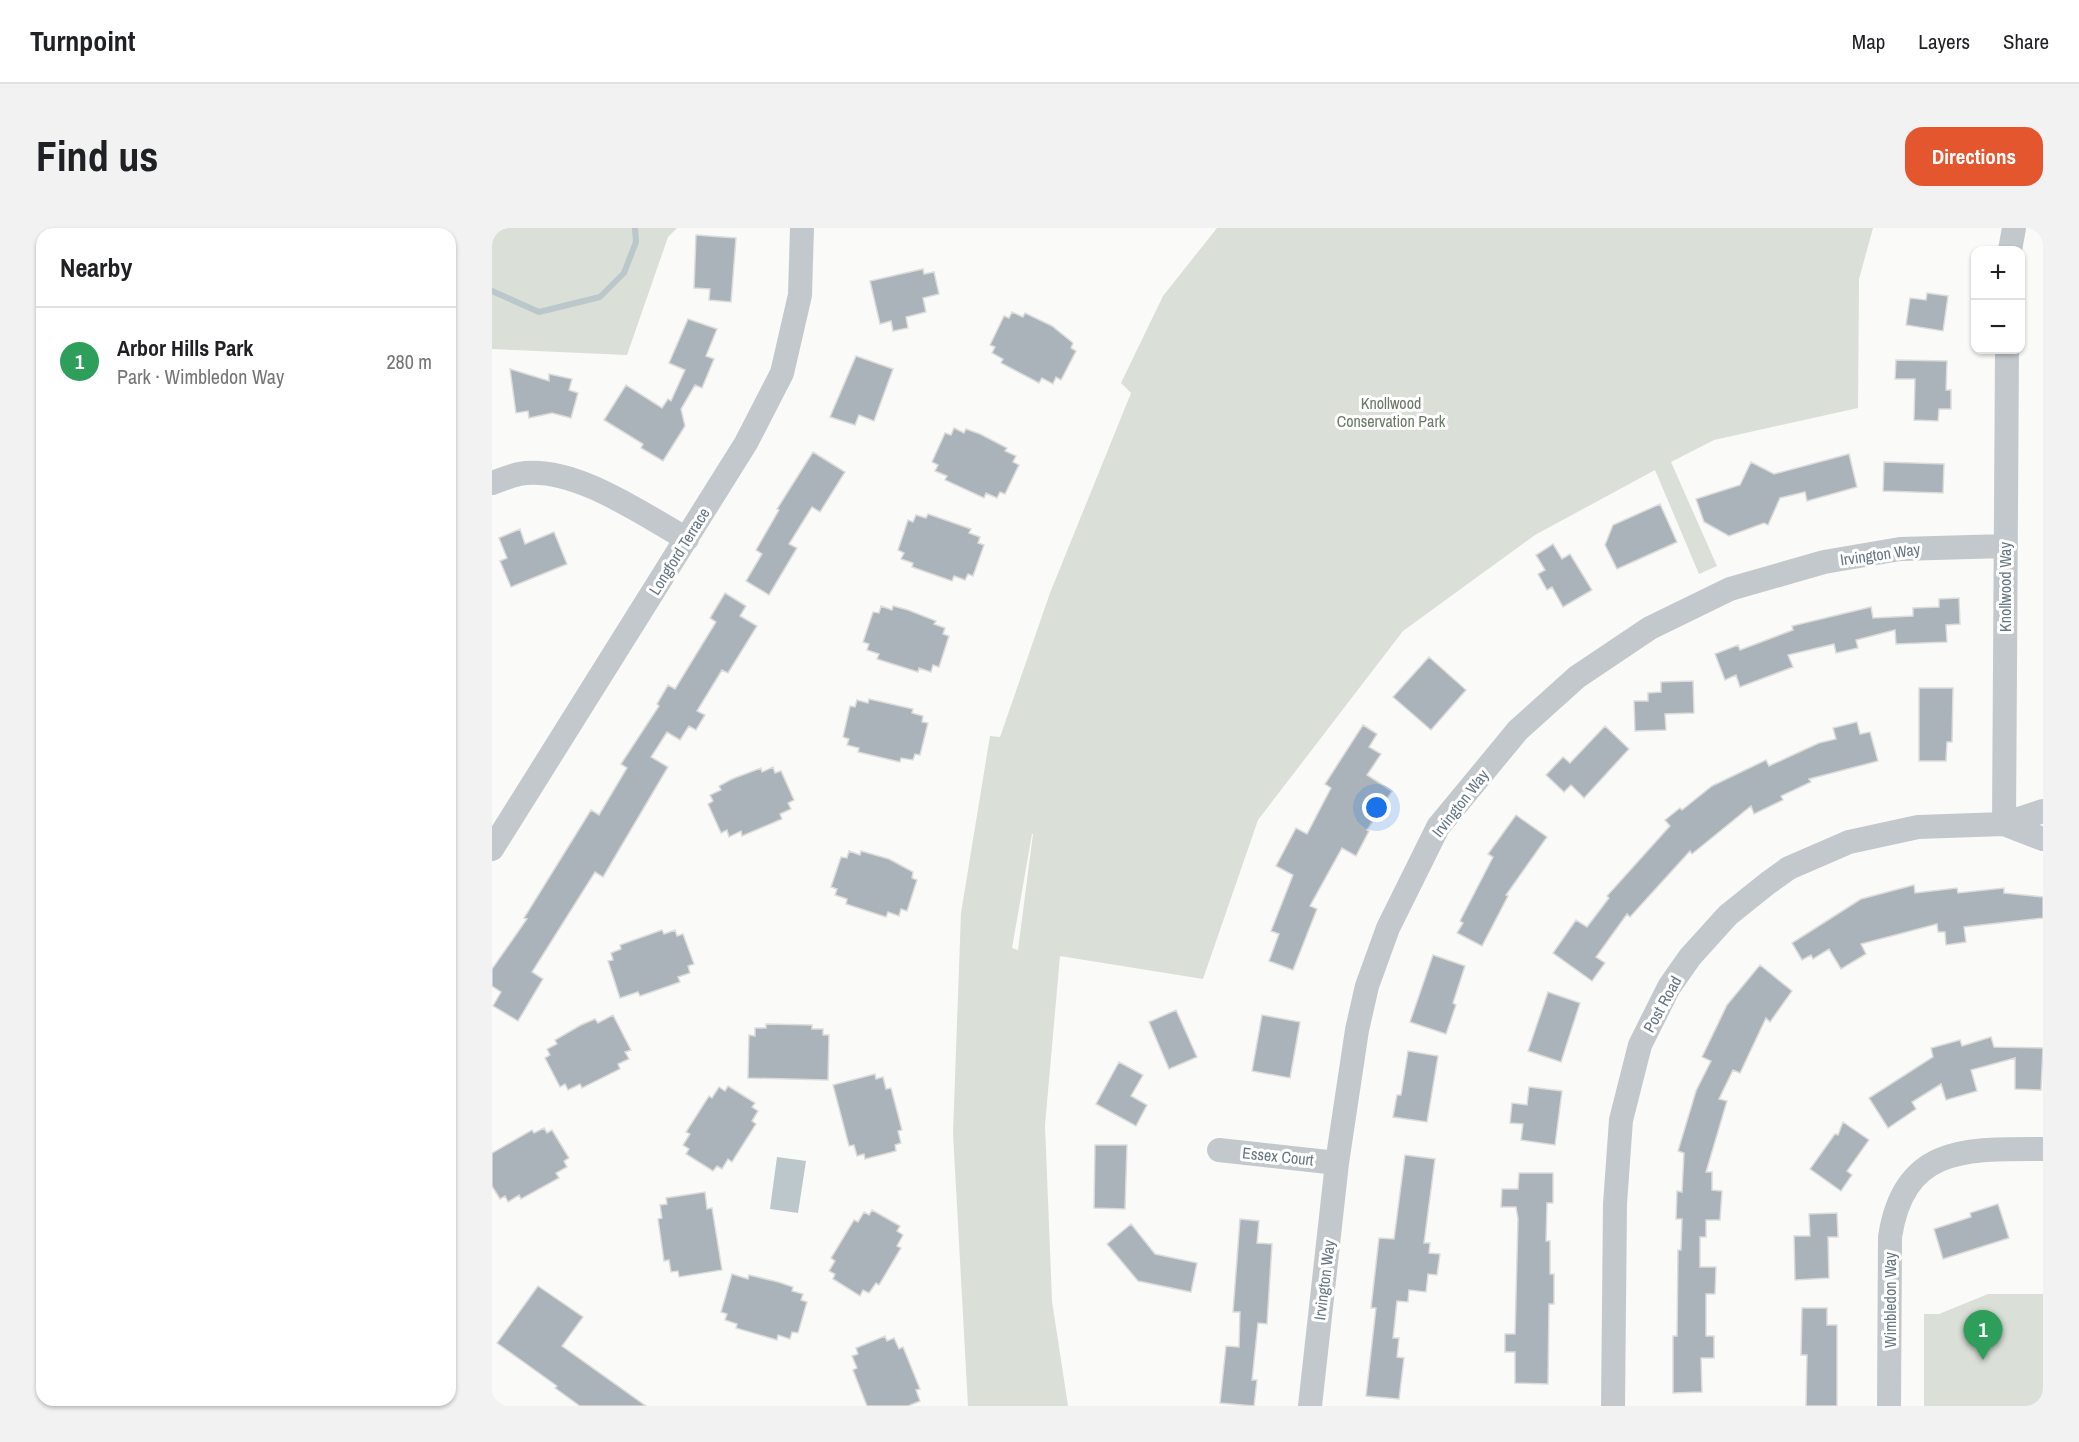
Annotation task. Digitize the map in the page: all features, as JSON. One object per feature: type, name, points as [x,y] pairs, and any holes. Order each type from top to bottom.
[{"type":"street","name":"Longford Terrace","points":[[492,849],[746,443],[782,372],[800,295],[802,228]]},
{"type":"street","points":[[2011,246],[2014,228]]},
{"type":"street","name":"Knollwood Way","points":[[2004,824],[2007,354]]},
{"type":"street","points":[[492,483],[520,474],[549,475],[593,488],[687,539]]},
{"type":"street","name":"Irvington Way","points":[[1310,1406],[1337,1163],[1357,1030],[1367,986],[1388,928],[1438,827],[1518,730],[1577,677],[1650,628],[1730,589],[1824,562],[1900,549],[2006,546]]},
{"type":"street","points":[[2004,824],[2043,811]]},
{"type":"street","points":[[2004,824],[2043,838]]},
{"type":"street","name":"Post Road","points":[[1613,1406],[1615,1204],[1621,1120],[1640,1045],[1669,987],[1690,957],[1728,915],[1789,868],[1849,842],[1918,827],[2004,824]]},
{"type":"street","name":"Wimbledon Way","points":[[1889,1406],[1890,1238],[1893,1217],[1901,1196],[1924,1167],[1950,1155],[1995,1149],[2043,1149]]},
{"type":"street","name":"Essex Court","points":[[1219,1150],[1337,1163]]},
{"type":"green space","points":[[492,228],[677,228],[668,237],[627,355],[492,349]]},
{"type":"green space","name":"Knollwood Conservation Park","points":[[1217,228],[1873,228],[1859,279],[1858,408],[1714,440],[1671,462],[1717,566],[1699,574],[1655,470],[1535,535],[1403,631],[1258,820],[1203,979],[1060,956],[1045,1125],[1052,1301],[1068,1406],[968,1406],[953,1133],[961,913],[990,736],[1000,737],[1050,593],[1131,393],[1121,383],[1163,296]],"holes":[[[1033,834],[1018,950],[1012,948]]]},
{"type":"green space","points":[[1988,1294],[2043,1294],[2043,1406],[1924,1406],[1924,1314],[1939,1314]]},
{"type":"shaded area","points":[[777,1157],[806,1161],[798,1213],[770,1209]]},
{"type":"building","points":[[696,235],[736,238],[731,302],[709,300],[710,289],[694,288]]},
{"type":"building","points":[[923,269],[924,274],[934,272],[939,294],[923,298],[926,312],[906,317],[908,328],[893,331],[891,321],[880,324],[870,281]]},
{"type":"building","points":[[1927,293],[1948,296],[1943,331],[1906,325],[1910,298],[1926,300]]},
{"type":"building","points":[[1012,312],[1023,317],[1025,313],[1052,326],[1073,343],[1071,348],[1076,351],[1061,380],[1056,377],[1053,384],[1042,378],[1039,383],[1001,363],[1003,359],[992,353],[995,347],[990,345],[1004,316],[1009,318]]},
{"type":"building","points":[[688,319],[717,329],[706,356],[714,359],[702,388],[695,385],[681,409],[685,426],[663,461],[641,448],[643,444],[604,420],[626,385],[662,408],[668,399],[671,401],[685,370],[669,363]]},
{"type":"building","points":[[856,356],[893,369],[874,421],[859,415],[855,425],[830,417]]},
{"type":"building","points":[[1896,360],[1947,361],[1946,390],[1951,390],[1951,409],[1939,409],[1938,421],[1914,420],[1915,379],[1895,379]]},
{"type":"building","points":[[510,369],[549,381],[549,374],[572,379],[569,390],[578,393],[571,418],[552,413],[529,418],[528,411],[516,413]]},
{"type":"building","points":[[954,428],[964,433],[966,429],[980,434],[1007,448],[1005,451],[1016,456],[1013,462],[1019,465],[1005,494],[1000,492],[997,498],[986,493],[984,498],[945,480],[947,476],[935,471],[938,465],[932,462],[945,433],[951,435]]},
{"type":"building","points":[[813,452],[845,472],[820,512],[812,507],[789,544],[797,548],[769,595],[746,581],[762,554],[756,550],[779,510],[777,509]]},
{"type":"building","points":[[1849,454],[1857,487],[1807,501],[1805,492],[1780,498],[1768,525],[1764,523],[1729,536],[1704,522],[1696,499],[1740,485],[1751,462],[1774,474]]},
{"type":"building","points":[[1884,462],[1944,464],[1943,493],[1883,491]]},
{"type":"building","points":[[1660,504],[1677,542],[1617,569],[1605,545],[1613,525]]},
{"type":"building","points":[[928,514],[971,529],[969,533],[980,537],[978,543],[984,545],[973,576],[968,574],[965,580],[954,576],[952,581],[912,567],[913,563],[901,559],[904,553],[898,550],[908,520],[913,522],[916,515],[926,518]]},
{"type":"building","points":[[520,529],[525,544],[554,532],[567,564],[511,587],[500,561],[507,558],[499,538]]},
{"type":"building","points":[[1553,544],[1562,559],[1570,554],[1592,590],[1563,607],[1552,587],[1547,590],[1538,574],[1545,570],[1536,555]]},
{"type":"building","points":[[725,593],[746,606],[740,616],[757,626],[728,673],[722,670],[697,711],[705,715],[696,730],[689,726],[680,740],[667,732],[651,757],[668,767],[603,877],[595,872],[532,972],[543,979],[518,1021],[493,1006],[501,992],[492,986],[492,969],[527,919],[524,918],[591,810],[599,815],[627,768],[621,764],[659,706],[657,704],[668,685],[675,689],[716,622],[710,618]]},
{"type":"building","points":[[1959,598],[1960,624],[1946,625],[1947,642],[1896,644],[1895,630],[1856,640],[1858,648],[1836,653],[1834,644],[1788,655],[1793,667],[1740,687],[1736,675],[1725,680],[1715,654],[1738,645],[1740,650],[1793,630],[1792,626],[1871,607],[1873,618],[1913,616],[1913,608],[1939,607],[1939,599]]},
{"type":"building","points":[[881,606],[892,610],[893,606],[908,610],[936,621],[934,624],[945,628],[943,634],[949,636],[939,667],[933,665],[931,672],[919,668],[918,672],[877,659],[879,654],[867,650],[869,644],[863,642],[873,612],[879,613]]},
{"type":"building","points":[[1429,657],[1466,690],[1431,730],[1393,697]]},
{"type":"building","points":[[1693,681],[1694,713],[1665,714],[1666,730],[1635,731],[1634,701],[1648,701],[1648,693],[1661,692],[1661,682]]},
{"type":"building","points":[[1919,688],[1953,688],[1952,742],[1947,742],[1946,761],[1919,761]]},
{"type":"building","points":[[869,699],[913,709],[912,713],[923,716],[922,722],[928,723],[920,755],[915,754],[913,760],[901,758],[900,762],[858,752],[859,748],[847,745],[849,739],[843,737],[850,706],[855,707],[857,700],[868,703]]},
{"type":"building","points":[[1857,722],[1860,734],[1870,732],[1878,761],[1809,779],[1811,782],[1781,796],[1783,800],[1754,814],[1751,806],[1692,854],[1690,851],[1630,917],[1627,914],[1596,957],[1605,963],[1592,981],[1553,953],[1576,920],[1587,927],[1609,898],[1607,896],[1670,826],[1665,820],[1680,808],[1682,810],[1712,786],[1766,760],[1769,766],[1819,743],[1836,739],[1833,728]]},
{"type":"building","points":[[1363,725],[1377,734],[1369,747],[1381,754],[1367,775],[1392,791],[1367,830],[1369,831],[1356,856],[1342,848],[1310,906],[1317,909],[1293,970],[1269,961],[1279,934],[1271,931],[1293,875],[1276,866],[1296,828],[1307,834],[1331,788],[1325,784]]},
{"type":"building","points":[[1605,726],[1629,749],[1584,798],[1571,785],[1564,792],[1546,775],[1563,757],[1570,763]]},
{"type":"building","points":[[773,767],[775,773],[781,771],[794,800],[788,803],[791,809],[780,814],[782,819],[742,836],[741,831],[729,837],[727,830],[721,833],[708,804],[713,801],[710,795],[721,790],[719,786],[732,779],[761,768],[762,772]]},
{"type":"building","points":[[1516,815],[1547,837],[1506,895],[1508,896],[1482,946],[1457,933],[1463,923],[1460,921],[1493,857],[1488,854]]},
{"type":"building","points":[[849,851],[860,855],[861,851],[889,859],[913,872],[912,878],[917,880],[907,911],[901,909],[899,916],[888,912],[886,917],[846,904],[847,899],[835,895],[837,889],[831,887],[841,857],[847,858]]},
{"type":"building","points":[[1914,885],[1915,893],[1957,888],[1958,893],[2004,888],[2004,893],[2043,897],[2043,918],[1964,927],[1966,942],[1946,945],[1945,932],[1938,932],[1937,924],[1861,944],[1866,954],[1841,969],[1829,949],[1813,959],[1811,955],[1802,960],[1792,943],[1861,899]]},
{"type":"building","points":[[662,930],[664,934],[675,930],[677,936],[683,934],[694,964],[688,966],[690,973],[678,977],[680,982],[640,996],[638,992],[620,998],[608,961],[613,960],[611,953],[621,949],[620,945]]},
{"type":"building","points":[[1433,955],[1465,966],[1453,1003],[1456,1005],[1446,1034],[1410,1022]]},
{"type":"building","points":[[1760,965],[1792,991],[1770,1022],[1766,1018],[1740,1073],[1733,1070],[1719,1099],[1727,1101],[1706,1172],[1712,1172],[1712,1190],[1722,1191],[1720,1220],[1706,1220],[1706,1237],[1700,1237],[1700,1267],[1716,1267],[1715,1294],[1706,1294],[1706,1336],[1714,1336],[1714,1358],[1701,1358],[1702,1392],[1673,1393],[1673,1336],[1677,1336],[1678,1250],[1681,1250],[1682,1219],[1676,1219],[1677,1191],[1682,1192],[1684,1153],[1678,1151],[1696,1091],[1711,1061],[1702,1057],[1727,1005]]},
{"type":"building","points":[[1548,992],[1580,1003],[1561,1062],[1528,1051]]},
{"type":"building","points":[[1176,1010],[1197,1057],[1169,1069],[1149,1022]]},
{"type":"building","points":[[613,1015],[631,1050],[625,1052],[629,1059],[618,1064],[620,1069],[582,1088],[580,1084],[568,1090],[565,1084],[560,1087],[545,1058],[550,1055],[547,1049],[557,1044],[555,1040],[581,1025],[595,1019],[598,1023]]},
{"type":"building","points":[[1262,1015],[1300,1022],[1290,1078],[1252,1071]]},
{"type":"building","points":[[766,1024],[812,1025],[812,1029],[823,1029],[823,1035],[829,1035],[828,1080],[748,1078],[749,1035],[755,1036],[755,1028],[766,1028]]},
{"type":"building","points":[[1991,1037],[1994,1047],[2043,1048],[2041,1090],[2015,1089],[2015,1058],[1971,1070],[1977,1091],[1946,1100],[1941,1084],[1912,1102],[1916,1109],[1888,1128],[1869,1098],[1933,1057],[1931,1048],[1960,1040],[1962,1046]]},
{"type":"building","points":[[1408,1051],[1438,1056],[1427,1122],[1393,1117],[1397,1095],[1401,1095]]},
{"type":"building","points":[[1119,1062],[1143,1075],[1131,1096],[1147,1105],[1136,1126],[1096,1104]]},
{"type":"building","points":[[875,1074],[876,1079],[883,1077],[886,1089],[891,1088],[902,1130],[898,1131],[901,1143],[895,1145],[896,1151],[865,1159],[864,1154],[857,1156],[854,1145],[849,1146],[833,1085]]},
{"type":"building","points":[[728,1086],[755,1103],[752,1107],[758,1111],[752,1121],[756,1124],[732,1162],[728,1159],[722,1169],[717,1166],[713,1171],[686,1154],[689,1149],[683,1145],[690,1134],[686,1132],[709,1096],[712,1098],[719,1087],[725,1091]]},
{"type":"building","points":[[1529,1087],[1562,1091],[1555,1145],[1521,1140],[1523,1124],[1510,1123],[1512,1103],[1527,1105]]},
{"type":"building","points":[[1843,1122],[1869,1140],[1847,1171],[1852,1175],[1841,1191],[1810,1169],[1835,1134],[1838,1135]]},
{"type":"building","points":[[544,1128],[547,1133],[552,1130],[569,1158],[564,1161],[567,1167],[556,1173],[559,1178],[521,1199],[519,1195],[508,1202],[505,1196],[500,1199],[492,1186],[492,1153],[532,1130],[534,1133]]},
{"type":"building","points":[[1095,1145],[1127,1145],[1125,1209],[1094,1208]]},
{"type":"building","points":[[1405,1155],[1435,1159],[1424,1243],[1430,1243],[1429,1253],[1440,1254],[1437,1275],[1428,1274],[1426,1292],[1409,1290],[1408,1302],[1397,1301],[1393,1338],[1399,1338],[1397,1357],[1404,1358],[1399,1399],[1366,1396],[1376,1308],[1371,1308],[1379,1238],[1394,1239]]},
{"type":"building","points":[[1519,1173],[1553,1173],[1553,1203],[1547,1203],[1546,1241],[1550,1241],[1550,1274],[1554,1274],[1554,1304],[1549,1304],[1548,1384],[1515,1383],[1515,1352],[1505,1352],[1505,1334],[1515,1334],[1518,1219],[1516,1207],[1501,1207],[1502,1189],[1518,1189]]},
{"type":"building","points":[[705,1192],[707,1209],[712,1208],[722,1270],[679,1277],[678,1271],[671,1272],[669,1260],[664,1261],[658,1219],[662,1218],[660,1205],[667,1204],[666,1198]]},
{"type":"building","points":[[1998,1204],[2009,1238],[1943,1259],[1934,1229],[1971,1217],[1970,1213]]},
{"type":"building","points":[[872,1210],[900,1226],[897,1231],[903,1235],[897,1246],[901,1248],[879,1285],[876,1283],[869,1293],[863,1290],[860,1296],[833,1279],[835,1274],[829,1271],[835,1261],[831,1258],[854,1220],[858,1222],[864,1212],[869,1215]]},
{"type":"building","points":[[1837,1213],[1838,1237],[1828,1237],[1829,1278],[1795,1280],[1794,1236],[1810,1236],[1809,1214]]},
{"type":"building","points":[[1240,1219],[1259,1221],[1257,1243],[1272,1244],[1267,1324],[1258,1323],[1252,1380],[1257,1380],[1254,1406],[1220,1403],[1226,1346],[1239,1347],[1240,1312],[1233,1312]]},
{"type":"building","points":[[1131,1224],[1155,1254],[1197,1263],[1191,1292],[1138,1281],[1107,1244]]},
{"type":"building","points":[[732,1274],[748,1279],[749,1275],[778,1282],[793,1287],[792,1291],[803,1294],[801,1300],[807,1302],[798,1333],[792,1332],[790,1339],[778,1335],[777,1340],[736,1328],[737,1324],[725,1320],[727,1314],[721,1312]]},
{"type":"building","points":[[538,1286],[583,1317],[562,1346],[646,1406],[580,1406],[555,1388],[557,1386],[497,1343]]},
{"type":"building","points":[[1802,1308],[1827,1308],[1827,1325],[1837,1325],[1837,1406],[1806,1406],[1807,1355],[1801,1355]]},
{"type":"building","points":[[885,1336],[887,1341],[894,1338],[899,1349],[903,1347],[920,1389],[916,1390],[920,1401],[908,1406],[867,1406],[853,1370],[857,1368],[852,1356],[858,1354],[856,1348]]},
{"type":"waterway","points":[[492,291],[539,312],[600,297],[624,273],[636,242],[635,228]]},
{"type":"place","name":"Arbor Hills Park","points":[[1983,1360]]}]
